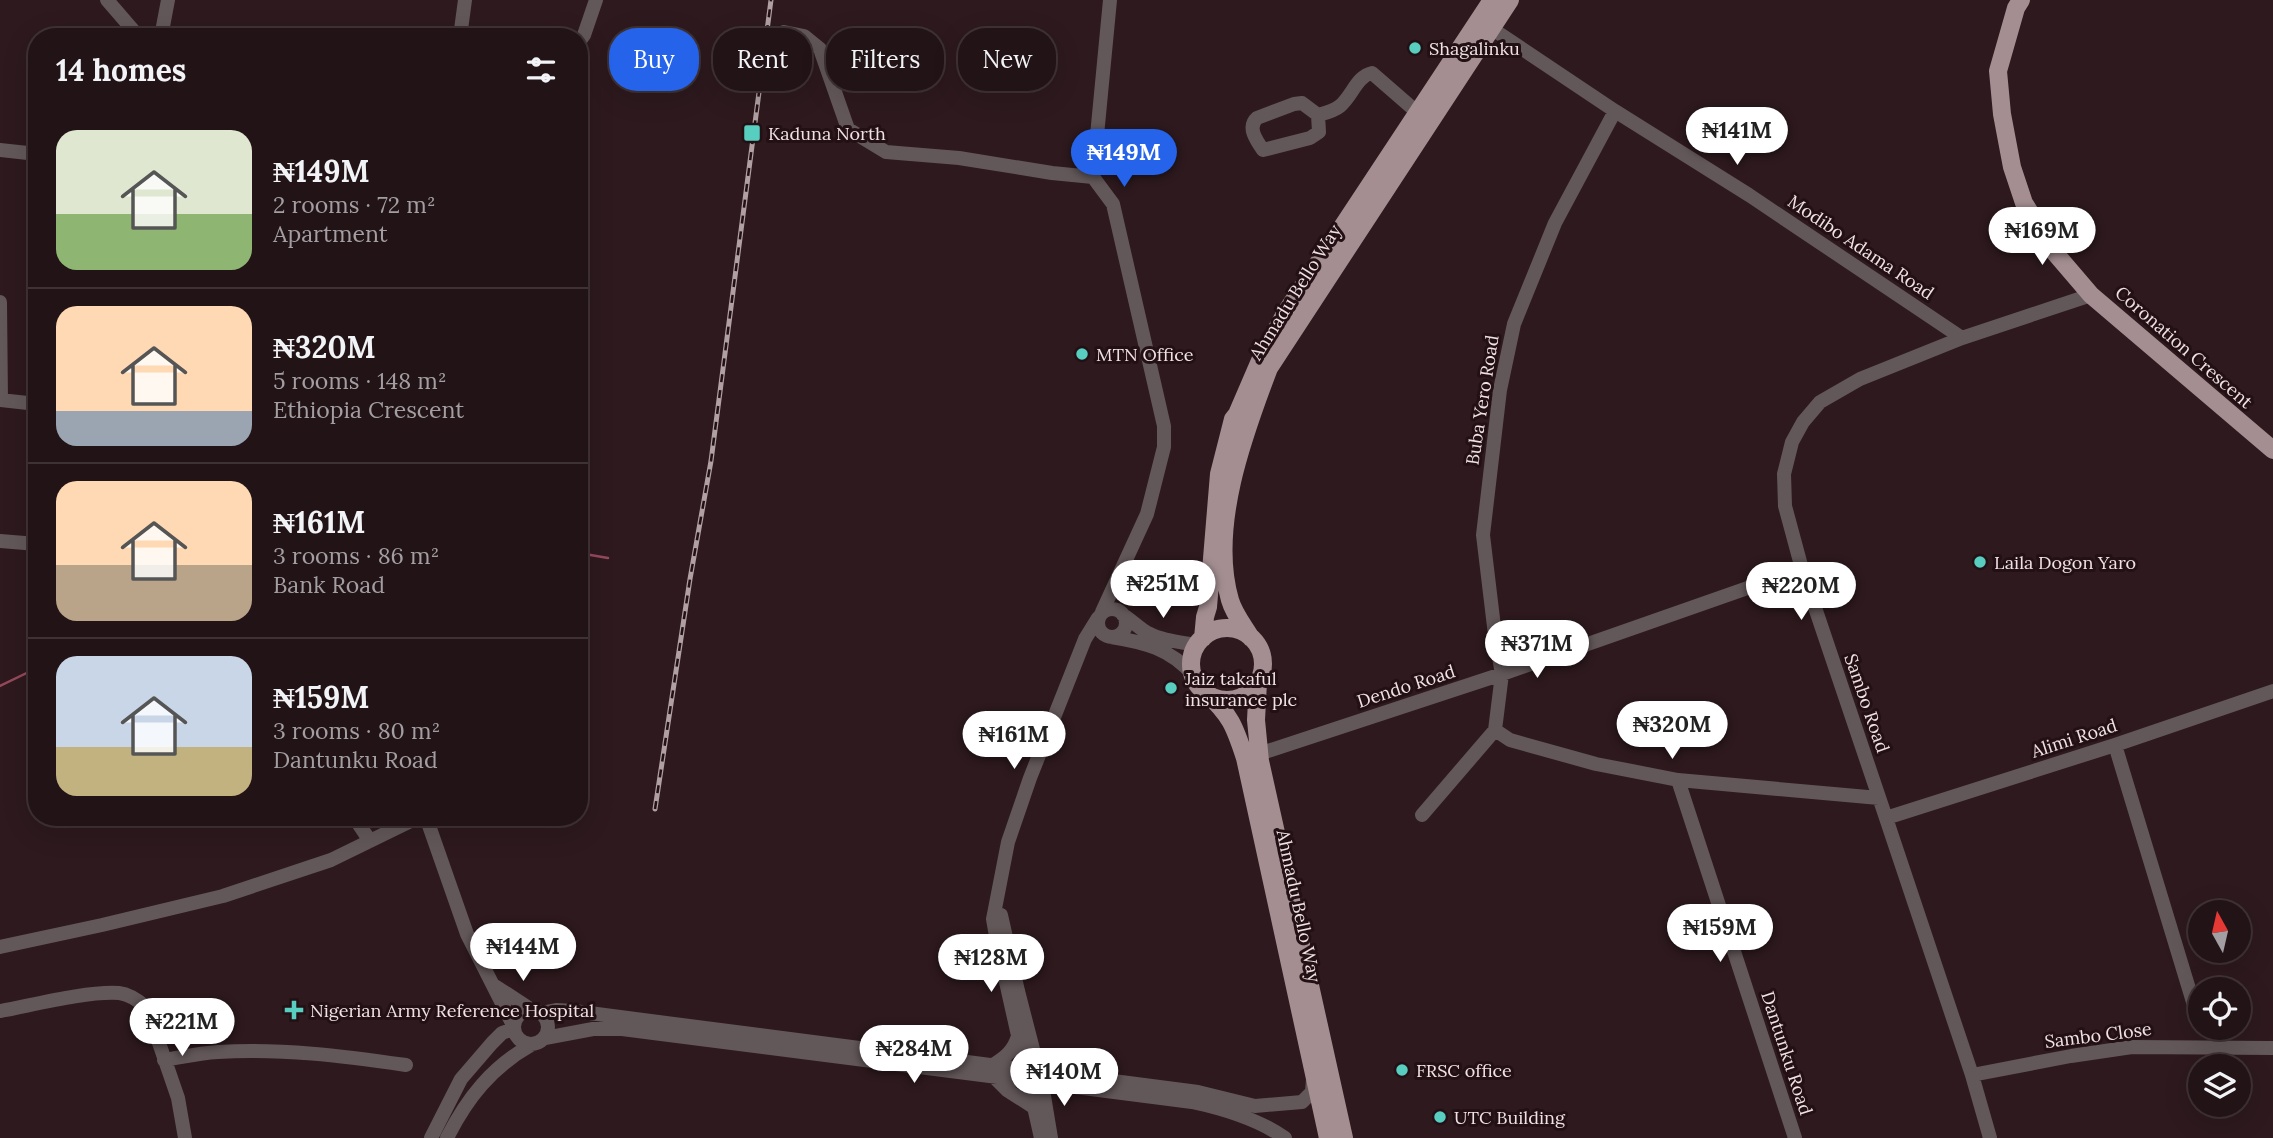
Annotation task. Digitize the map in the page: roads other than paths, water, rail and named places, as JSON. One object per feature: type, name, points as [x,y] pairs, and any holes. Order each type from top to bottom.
[{"type":"main road","name":"Ahmadu Bello Way","points":[[1200,641],[1208,607],[1219,474],[1233,419],[1286,312],[1492,0]]},
{"type":"main road","name":"Ahmadu Bello Way","points":[[1251,638],[1231,603],[1223,563],[1228,507],[1236,465],[1269,368],[1510,0]]},
{"type":"main road","name":"Coronation Crescent","points":[[2021,0],[2016,8],[1998,71],[2002,114],[2012,166],[2024,203],[2055,253],[2091,295],[2273,450]]},
{"type":"main road","points":[[1227,629],[1244,633],[1251,638],[1262,656],[1258,682],[1244,695],[1235,699],[1215,698],[1206,694],[1193,675],[1191,663],[1200,641],[1210,633],[1227,629]]},
{"type":"main road","name":"Ahmadu Bello Way","points":[[1258,682],[1256,720],[1259,754],[1344,1138]]},
{"type":"main road","name":"Ahmadu Bello Way","points":[[1206,694],[1223,708],[1245,758],[1328,1138]]},
{"type":"street","points":[[107,0],[131,28]]},
{"type":"street","points":[[162,28],[168,0]]},
{"type":"street","points":[[461,28],[465,0]]},
{"type":"street","points":[[587,28],[596,0]]},
{"type":"street","points":[[1034,1076],[1018,1036],[993,919],[1008,842],[1030,778],[1081,650],[1136,542],[1151,502],[1164,447],[1164,426],[1113,204],[1093,177],[1110,0]]},
{"type":"street","name":"Modibo Adama Road","points":[[1491,28],[1615,111],[1749,195],[1962,338]]},
{"type":"street","points":[[812,42],[820,49],[848,130],[886,152],[959,158],[1093,177]]},
{"type":"street","points":[[1318,115],[1341,105],[1368,73],[1372,73],[1418,113]]},
{"type":"street","points":[[1294,104],[1305,104],[1318,115],[1320,128],[1315,135],[1268,150],[1261,147],[1251,124],[1257,118],[1294,104]]},
{"type":"street","name":"Buba Yero Road","points":[[1495,730],[1502,674],[1483,535],[1500,390],[1514,324],[1550,235],[1615,111]]},
{"type":"street","points":[[0,150],[28,153]]},
{"type":"street","name":"Sambo Road","points":[[1990,1138],[1972,1075],[1802,569],[1785,506],[1784,474],[1792,442],[1803,422],[1820,402],[1860,379],[1962,338],[2091,295]]},
{"type":"street","points":[[0,302],[1,400],[28,403]]},
{"type":"street","points":[[0,541],[28,543]]},
{"type":"street","name":"Dendo Road","points":[[1259,754],[1502,674],[1802,569]]},
{"type":"street","points":[[1100,615],[1100,629],[1109,637],[1116,637],[1124,631],[1126,624],[1114,603],[1115,585]]},
{"type":"street","points":[[1100,615],[1114,610],[1159,638],[1200,641]]},
{"type":"street","points":[[1081,650],[1099,635],[1132,640],[1181,660],[1193,675]]},
{"type":"street","name":"Alimi Road","points":[[1886,818],[2273,691]]},
{"type":"street","points":[[1423,815],[1495,730],[1510,740],[1583,760],[1678,780],[1879,798]]},
{"type":"street","points":[[2115,745],[2188,986]]},
{"type":"street","name":"Dantunku Road","points":[[1678,780],[1795,1138]]},
{"type":"street","points":[[361,826],[370,841]]},
{"type":"street","points":[[0,947],[223,896],[331,860],[401,826]]},
{"type":"street","points":[[429,826],[467,934],[520,1041],[531,1045]]},
{"type":"street","points":[[996,904],[1002,917],[1033,1050],[1034,1076],[1041,1109],[1051,1138]]},
{"type":"street","points":[[495,986],[548,1021],[545,1038]]},
{"type":"street","points":[[0,1011],[120,993],[137,999],[147,1008],[178,1098],[185,1138]]},
{"type":"street","points":[[431,1138],[461,1079],[492,1043],[513,1027],[520,1014],[555,1010],[995,1072],[1007,1090],[1041,1109]]},
{"type":"street","points":[[447,1138],[466,1103],[503,1062],[545,1038],[593,1029],[1199,1092],[1266,1107],[1302,1101],[1312,1092],[1313,1071]]},
{"type":"street","points":[[995,1072],[1015,1046],[1018,1036]]},
{"type":"street","points":[[2204,1040],[2206,1046]]},
{"type":"street","name":"Sambo Close","points":[[1972,1075],[2132,1047],[2273,1048]]},
{"type":"street","points":[[164,1060],[215,1052],[270,1050],[405,1065]]},
{"type":"street","points":[[1033,1050],[1065,1080],[1216,1107],[1263,1124],[1285,1138]]},
{"type":"street","points":[[1041,1138],[1041,1109],[1065,1080]]},
{"type":"waterway","points":[[588,555],[608,558]]},
{"type":"waterway","points":[[0,686],[28,672]]},
{"type":"railway","points":[[655,809],[711,461],[771,0]]},
{"type":"place","name":"Shagalinku","points":[[1415,48]]},
{"type":"place","name":"Kaduna North","points":[[752,133]]},
{"type":"place","name":"MTN Office","points":[[1082,354]]},
{"type":"place","name":"Laila Dogon Yaro","points":[[1980,562]]},
{"type":"place","name":"Jaiz takaful insurance plc","points":[[1171,688]]},
{"type":"place","name":"Nigerian Army Reference Hospital","points":[[294,1010]]},
{"type":"place","name":"FRSC office","points":[[1402,1070]]},
{"type":"place","name":"UTC Building","points":[[1440,1117]]}]
